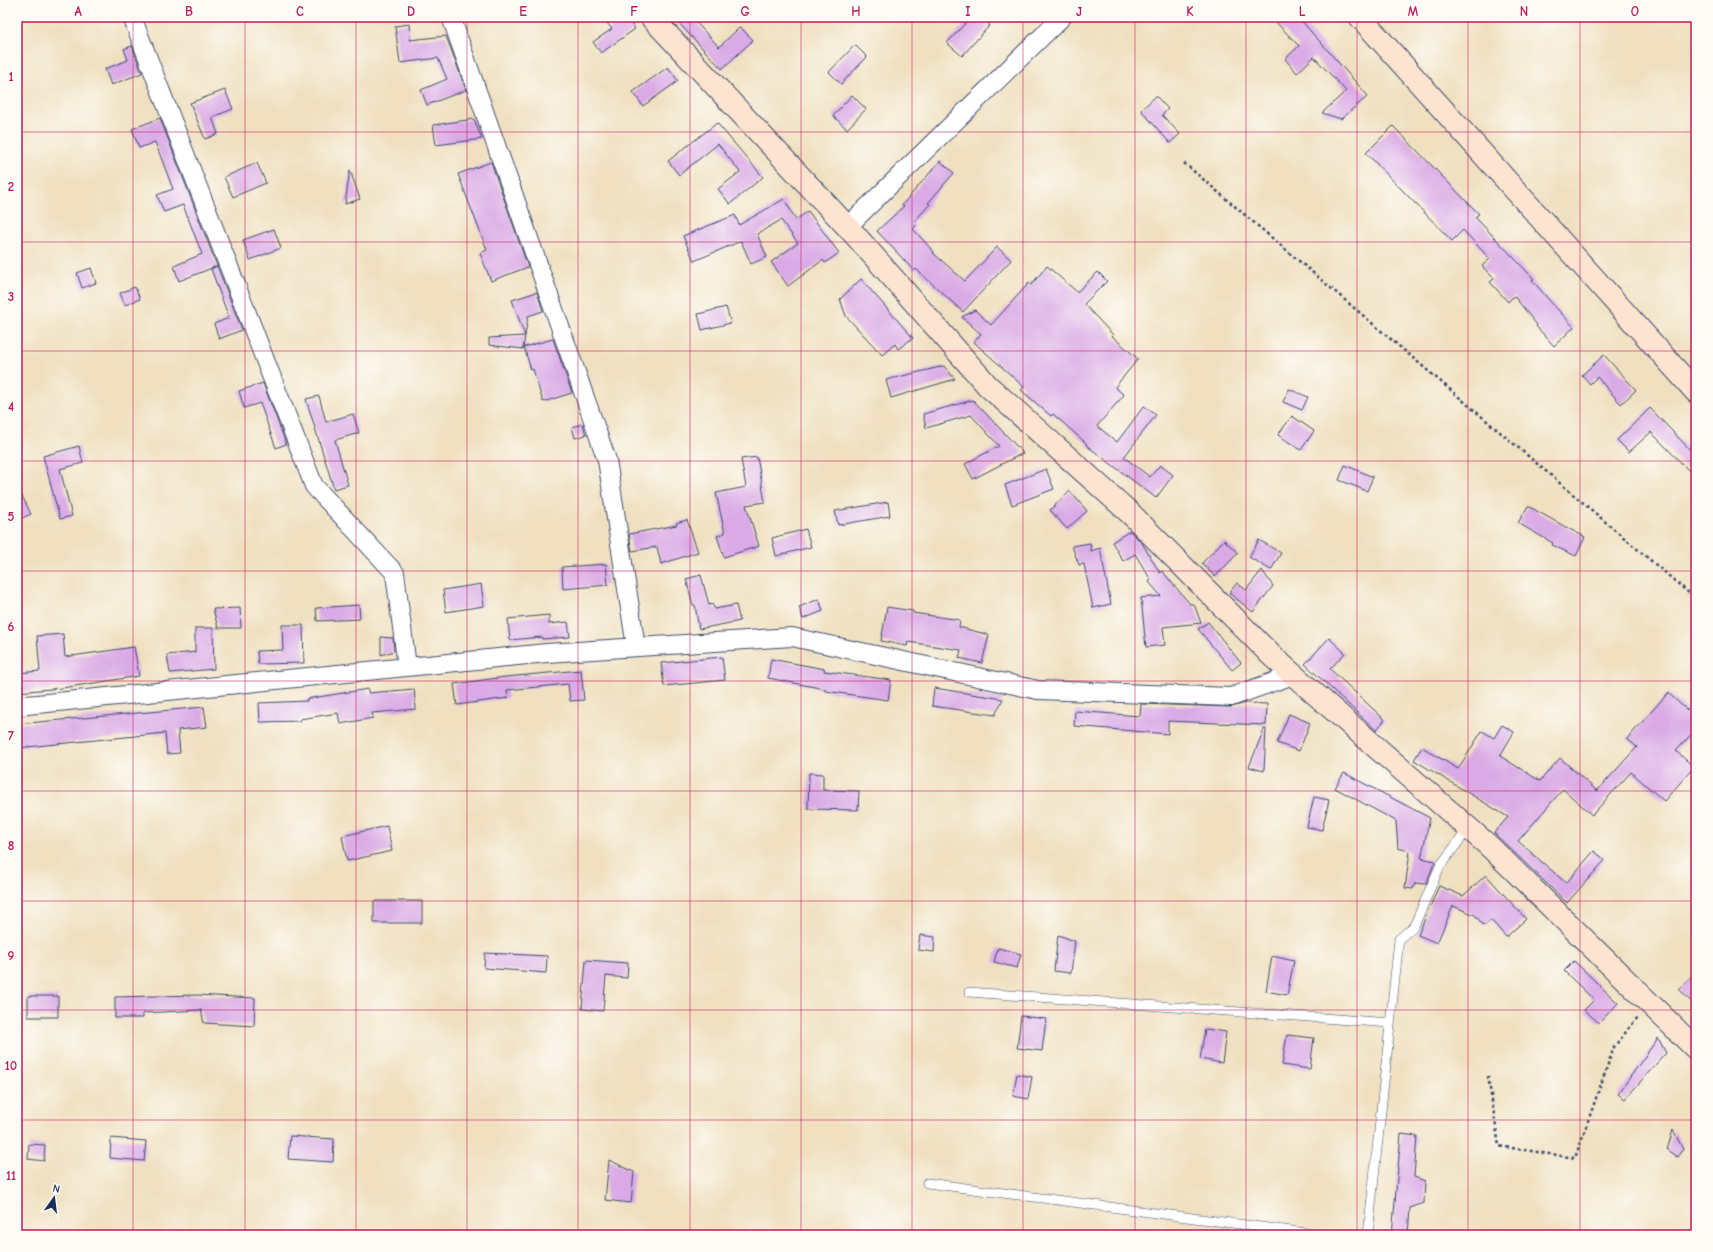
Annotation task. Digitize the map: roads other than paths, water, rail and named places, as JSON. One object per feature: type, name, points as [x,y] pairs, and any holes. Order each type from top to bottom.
[{"type":"street","points":[[132,17],[314,486],[395,573],[408,667]]},
{"type":"street","points":[[451,17],[607,460],[636,647]]},
{"type":"street","points":[[651,17],[847,227],[988,386],[1131,514],[1273,657],[1489,846],[1650,1002],[1696,1049]]},
{"type":"street","points":[[847,227],[1062,17]]},
{"type":"street","points":[[1360,17],[1696,392]]},
{"type":"street","points":[[17,706],[547,653],[792,637],[1038,690],[1231,697],[1293,675]]},
{"type":"lane","points":[[1368,1235],[1399,939],[1414,926],[1440,866],[1469,828]]},
{"type":"lane","points":[[969,992],[1390,1023]]},
{"type":"lane","points":[[927,1183],[1322,1235]]}]
